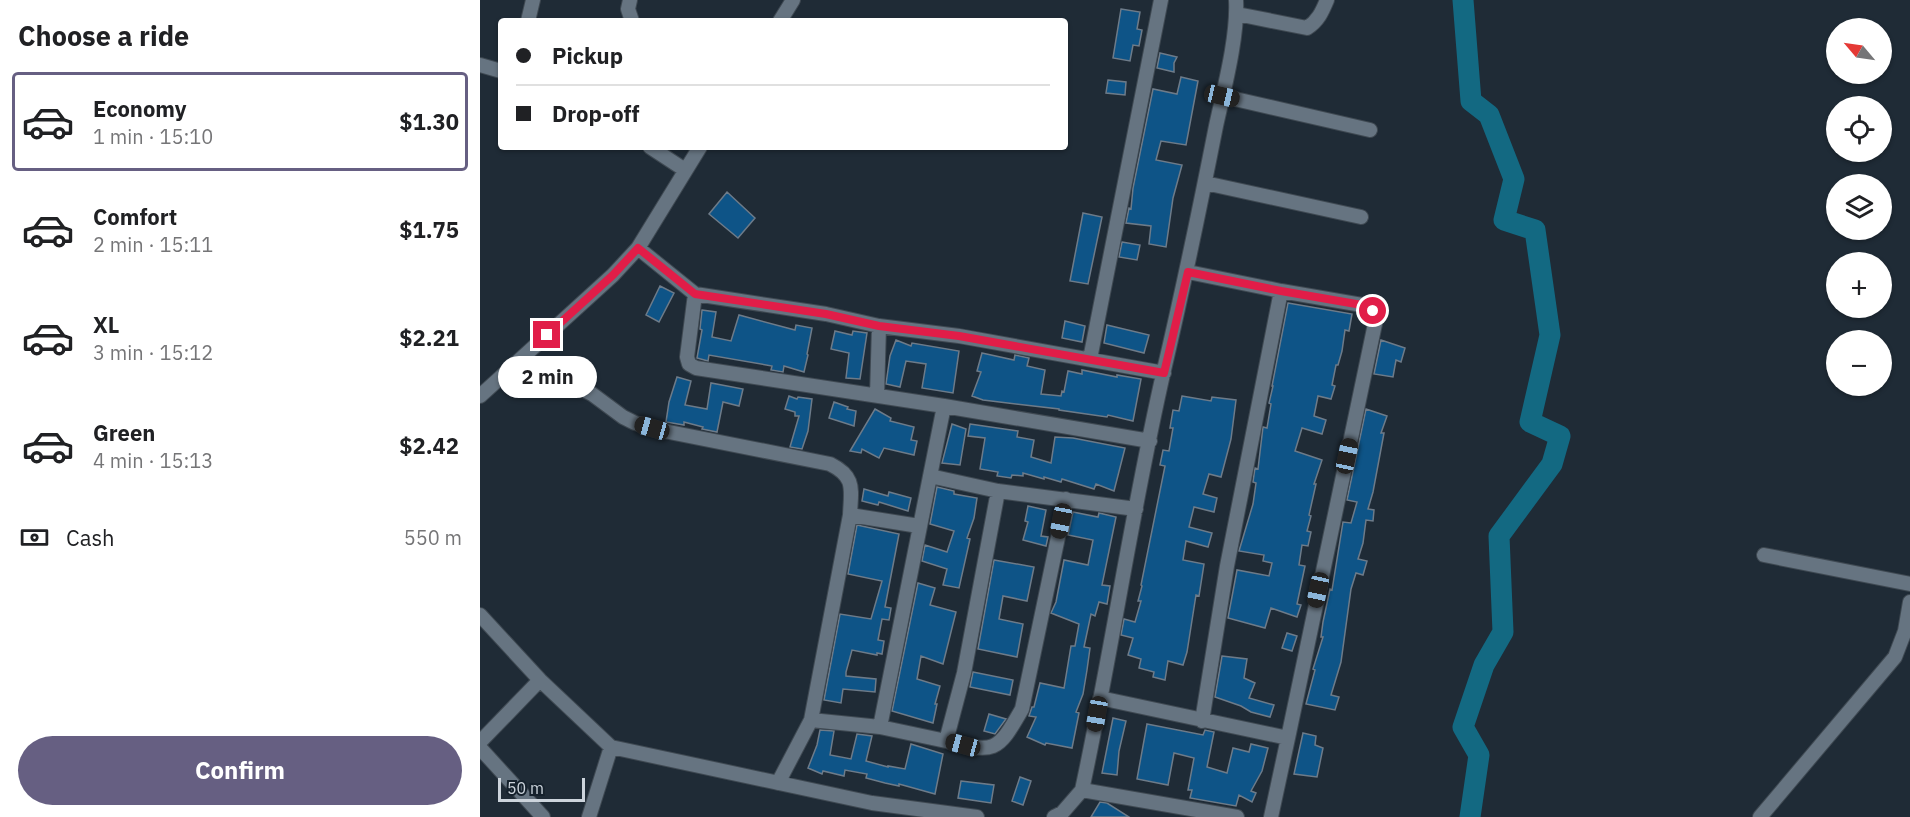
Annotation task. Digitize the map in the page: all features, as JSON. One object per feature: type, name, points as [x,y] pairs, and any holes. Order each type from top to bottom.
[{"type":"street","points":[[529,18],[534,0]]},
{"type":"street","points":[[630,0],[628,9],[631,18]]},
{"type":"street","points":[[782,18],[793,0]]},
{"type":"street","points":[[1090,359],[1161,0]]},
{"type":"street","points":[[1054,817],[1062,813],[1082,790],[1136,509],[1188,272],[1237,7],[1307,28],[1314,24],[1327,0]]},
{"type":"street","points":[[480,66],[498,70]]},
{"type":"street","points":[[1222,96],[1370,130]]},
{"type":"street","points":[[655,150],[685,170]]},
{"type":"street","points":[[480,396],[613,275],[638,248],[698,150]]},
{"type":"street","points":[[1205,183],[1361,217]]},
{"type":"street","points":[[638,248],[695,294],[826,314],[879,326],[959,336],[1164,373]]},
{"type":"street","points":[[1188,272],[1362,305],[1373,311],[1376,319],[1271,817]]},
{"type":"street","points":[[1202,721],[1227,566],[1281,291]]},
{"type":"street","points":[[695,294],[687,357],[689,364],[696,368],[944,406],[1150,441]]},
{"type":"street","points":[[877,396],[879,326]]},
{"type":"street","points":[[514,365],[551,383],[580,388],[635,423],[669,432],[830,464],[849,477],[850,515],[811,720],[778,783]]},
{"type":"street","points":[[880,727],[944,406]]},
{"type":"street","points":[[930,476],[998,491],[1136,509]]},
{"type":"street","points":[[946,741],[964,673],[998,491]]},
{"type":"street","points":[[811,720],[880,727],[979,749],[990,748],[999,743],[1010,730],[1022,709],[1066,499]]},
{"type":"street","points":[[850,515],[919,526]]},
{"type":"street","points":[[1764,555],[1910,584]]},
{"type":"street","points":[[1760,817],[1895,657],[1905,631],[1910,602]]},
{"type":"street","points":[[480,615],[540,680],[611,747],[778,783],[870,810],[977,817]]},
{"type":"street","points":[[480,742],[540,680]]},
{"type":"street","points":[[1100,698],[1288,738]]},
{"type":"street","points":[[589,817],[611,747]]},
{"type":"street","points":[[480,748],[543,817]]},
{"type":"street","points":[[1082,790],[1179,812],[1237,817]]},
{"type":"building","points":[[1121,9],[1140,12],[1137,29],[1142,30],[1139,46],[1133,45],[1130,61],[1113,58]]},
{"type":"building","points":[[1160,53],[1177,57],[1174,72],[1157,68]]},
{"type":"building","points":[[1181,77],[1198,81],[1186,145],[1161,141],[1156,160],[1182,165],[1173,198],[1166,247],[1149,244],[1151,226],[1126,223],[1129,208],[1131,209],[1133,188],[1153,89],[1177,94]]},
{"type":"building","points":[[1108,80],[1126,82],[1125,95],[1106,93]]},
{"type":"building","points":[[727,192],[755,218],[738,238],[709,214]]},
{"type":"building","points":[[1083,213],[1102,217],[1088,284],[1070,281]]},
{"type":"building","points":[[1122,242],[1140,245],[1137,260],[1119,257]]},
{"type":"building","points":[[660,286],[674,293],[659,322],[646,315]]},
{"type":"building","points":[[1288,303],[1352,314],[1349,331],[1345,330],[1342,351],[1338,365],[1336,365],[1332,385],[1335,386],[1331,399],[1318,396],[1314,416],[1326,420],[1322,434],[1302,428],[1295,451],[1322,460],[1314,484],[1316,484],[1307,531],[1311,532],[1308,546],[1302,545],[1299,565],[1305,566],[1297,604],[1301,605],[1297,617],[1271,608],[1265,628],[1228,618],[1237,570],[1269,576],[1272,563],[1263,561],[1264,555],[1239,551],[1253,504],[1256,483],[1253,482],[1255,468],[1258,469],[1263,427],[1267,428],[1271,404],[1269,403]]},
{"type":"building","points":[[702,310],[716,312],[712,337],[731,341],[739,315],[795,330],[796,325],[812,328],[804,372],[784,366],[783,372],[771,370],[772,366],[709,355],[708,361],[697,358],[702,330],[700,329]]},
{"type":"building","points":[[1065,321],[1085,326],[1082,342],[1062,338]]},
{"type":"building","points":[[1107,325],[1149,335],[1144,353],[1104,343]]},
{"type":"building","points":[[835,331],[852,335],[853,331],[867,333],[860,379],[846,378],[849,353],[831,349]]},
{"type":"building","points":[[896,340],[911,346],[912,343],[959,351],[953,393],[922,388],[926,364],[906,361],[900,387],[886,384],[890,356]]},
{"type":"building","points":[[1381,340],[1405,348],[1401,362],[1396,360],[1393,377],[1374,374]]},
{"type":"building","points":[[982,353],[1014,360],[1015,355],[1029,358],[1027,366],[1045,370],[1041,394],[1061,396],[1062,391],[1064,392],[1068,371],[1082,374],[1082,370],[1141,379],[1133,421],[1108,415],[1107,417],[983,400],[972,396],[981,372],[977,371]]},
{"type":"building","points":[[677,377],[691,381],[685,405],[707,409],[711,383],[743,389],[739,406],[723,402],[717,432],[684,422],[684,425],[666,422],[669,402]]},
{"type":"building","points":[[789,396],[797,399],[798,397],[812,399],[808,431],[802,449],[790,447],[799,416],[785,409]]},
{"type":"building","points":[[1182,396],[1211,401],[1212,397],[1236,400],[1231,439],[1221,477],[1209,474],[1203,494],[1217,498],[1214,512],[1194,507],[1189,527],[1212,533],[1208,547],[1186,541],[1183,560],[1204,564],[1199,596],[1196,595],[1187,652],[1183,665],[1168,661],[1165,680],[1153,677],[1154,672],[1139,668],[1141,659],[1128,655],[1133,638],[1121,635],[1124,619],[1135,622],[1141,601],[1138,601],[1165,466],[1160,465],[1163,450],[1169,451],[1173,410],[1179,411]]},
{"type":"building","points":[[834,402],[856,411],[854,426],[829,418]]},
{"type":"building","points":[[875,409],[891,418],[890,421],[914,427],[911,440],[917,441],[914,455],[884,448],[879,458],[862,449],[861,453],[850,451]]},
{"type":"building","points":[[1366,409],[1387,416],[1381,433],[1384,433],[1368,509],[1374,510],[1373,521],[1366,520],[1358,559],[1367,561],[1363,575],[1356,573],[1351,589],[1341,662],[1331,695],[1339,697],[1335,710],[1306,704],[1315,670],[1313,669],[1323,637],[1321,637],[1323,622],[1330,589],[1332,590],[1343,522],[1351,523],[1357,502],[1347,500]]},
{"type":"building","points":[[952,424],[966,429],[960,465],[942,463]]},
{"type":"building","points":[[970,424],[1018,431],[1017,437],[1034,440],[1031,457],[1051,463],[1055,437],[1073,438],[1125,448],[1114,491],[1096,484],[1094,489],[1062,479],[1061,482],[1023,473],[1023,476],[1012,475],[1011,478],[997,476],[998,472],[980,469],[985,438],[968,436]]},
{"type":"building","points":[[937,487],[954,491],[954,494],[977,498],[974,518],[967,538],[970,539],[959,588],[943,585],[947,569],[922,561],[925,545],[947,552],[954,531],[930,524]]},
{"type":"building","points":[[864,489],[888,496],[889,492],[911,498],[908,511],[879,502],[878,505],[862,501]]},
{"type":"building","points":[[1028,506],[1046,510],[1041,536],[1048,537],[1046,546],[1023,540],[1028,522],[1025,521]]},
{"type":"building","points":[[1073,512],[1098,517],[1099,513],[1116,517],[1102,585],[1110,586],[1107,604],[1099,602],[1095,616],[1091,614],[1084,647],[1090,648],[1087,670],[1083,694],[1076,712],[1079,713],[1072,748],[1046,743],[1045,745],[1027,737],[1036,717],[1029,716],[1034,707],[1040,683],[1064,688],[1071,646],[1075,646],[1079,624],[1051,613],[1056,602],[1064,560],[1088,565],[1093,540],[1068,535]]},
{"type":"building","points":[[857,525],[899,534],[885,607],[891,608],[889,620],[882,619],[878,640],[884,641],[882,654],[852,650],[846,672],[846,676],[876,679],[875,692],[843,689],[841,703],[824,700],[840,614],[871,619],[882,581],[848,574]]},
{"type":"building","points":[[994,560],[1034,567],[1027,601],[1003,596],[999,619],[1023,624],[1017,657],[978,649]]},
{"type":"building","points":[[918,583],[935,588],[930,605],[956,612],[943,664],[921,656],[917,679],[940,686],[933,723],[892,711]]},
{"type":"building","points":[[1287,633],[1297,636],[1292,651],[1282,648]]},
{"type":"building","points":[[1222,656],[1247,659],[1244,678],[1255,683],[1249,698],[1274,705],[1270,717],[1215,697]]},
{"type":"building","points":[[973,672],[1013,680],[1010,695],[970,687]]},
{"type":"building","points":[[989,714],[1006,719],[995,734],[984,731]]},
{"type":"building","points":[[1113,718],[1126,721],[1119,751],[1117,775],[1102,773]]},
{"type":"building","points":[[1147,724],[1203,735],[1205,730],[1214,732],[1207,767],[1227,773],[1233,748],[1249,752],[1251,744],[1268,748],[1262,771],[1251,791],[1256,793],[1252,802],[1239,795],[1236,806],[1190,798],[1192,790],[1188,790],[1194,758],[1174,753],[1168,785],[1137,779]]},
{"type":"building","points":[[820,730],[834,731],[830,755],[851,759],[857,734],[872,736],[866,761],[888,767],[905,769],[911,744],[943,754],[935,794],[866,778],[867,774],[845,770],[844,776],[823,771],[822,774],[808,768]]},
{"type":"building","points":[[1303,733],[1316,736],[1315,745],[1323,748],[1317,777],[1294,774]]},
{"type":"building","points":[[1020,777],[1031,781],[1023,805],[1012,801]]},
{"type":"building","points":[[961,781],[994,785],[991,803],[958,798]]},
{"type":"building","points":[[1100,802],[1107,803],[1129,817],[1091,817]]},
{"type":"waterway","points":[[1463,0],[1471,101],[1489,115],[1514,179],[1504,220],[1535,230],[1550,335],[1530,422],[1560,436],[1552,464],[1499,536],[1503,632],[1484,665],[1463,727],[1479,755],[1470,817]]},
{"type":"route","points":[[547,335],[613,275],[638,248],[695,294],[826,314],[879,326],[959,336],[1164,373],[1188,272],[1362,305],[1373,311]]}]
